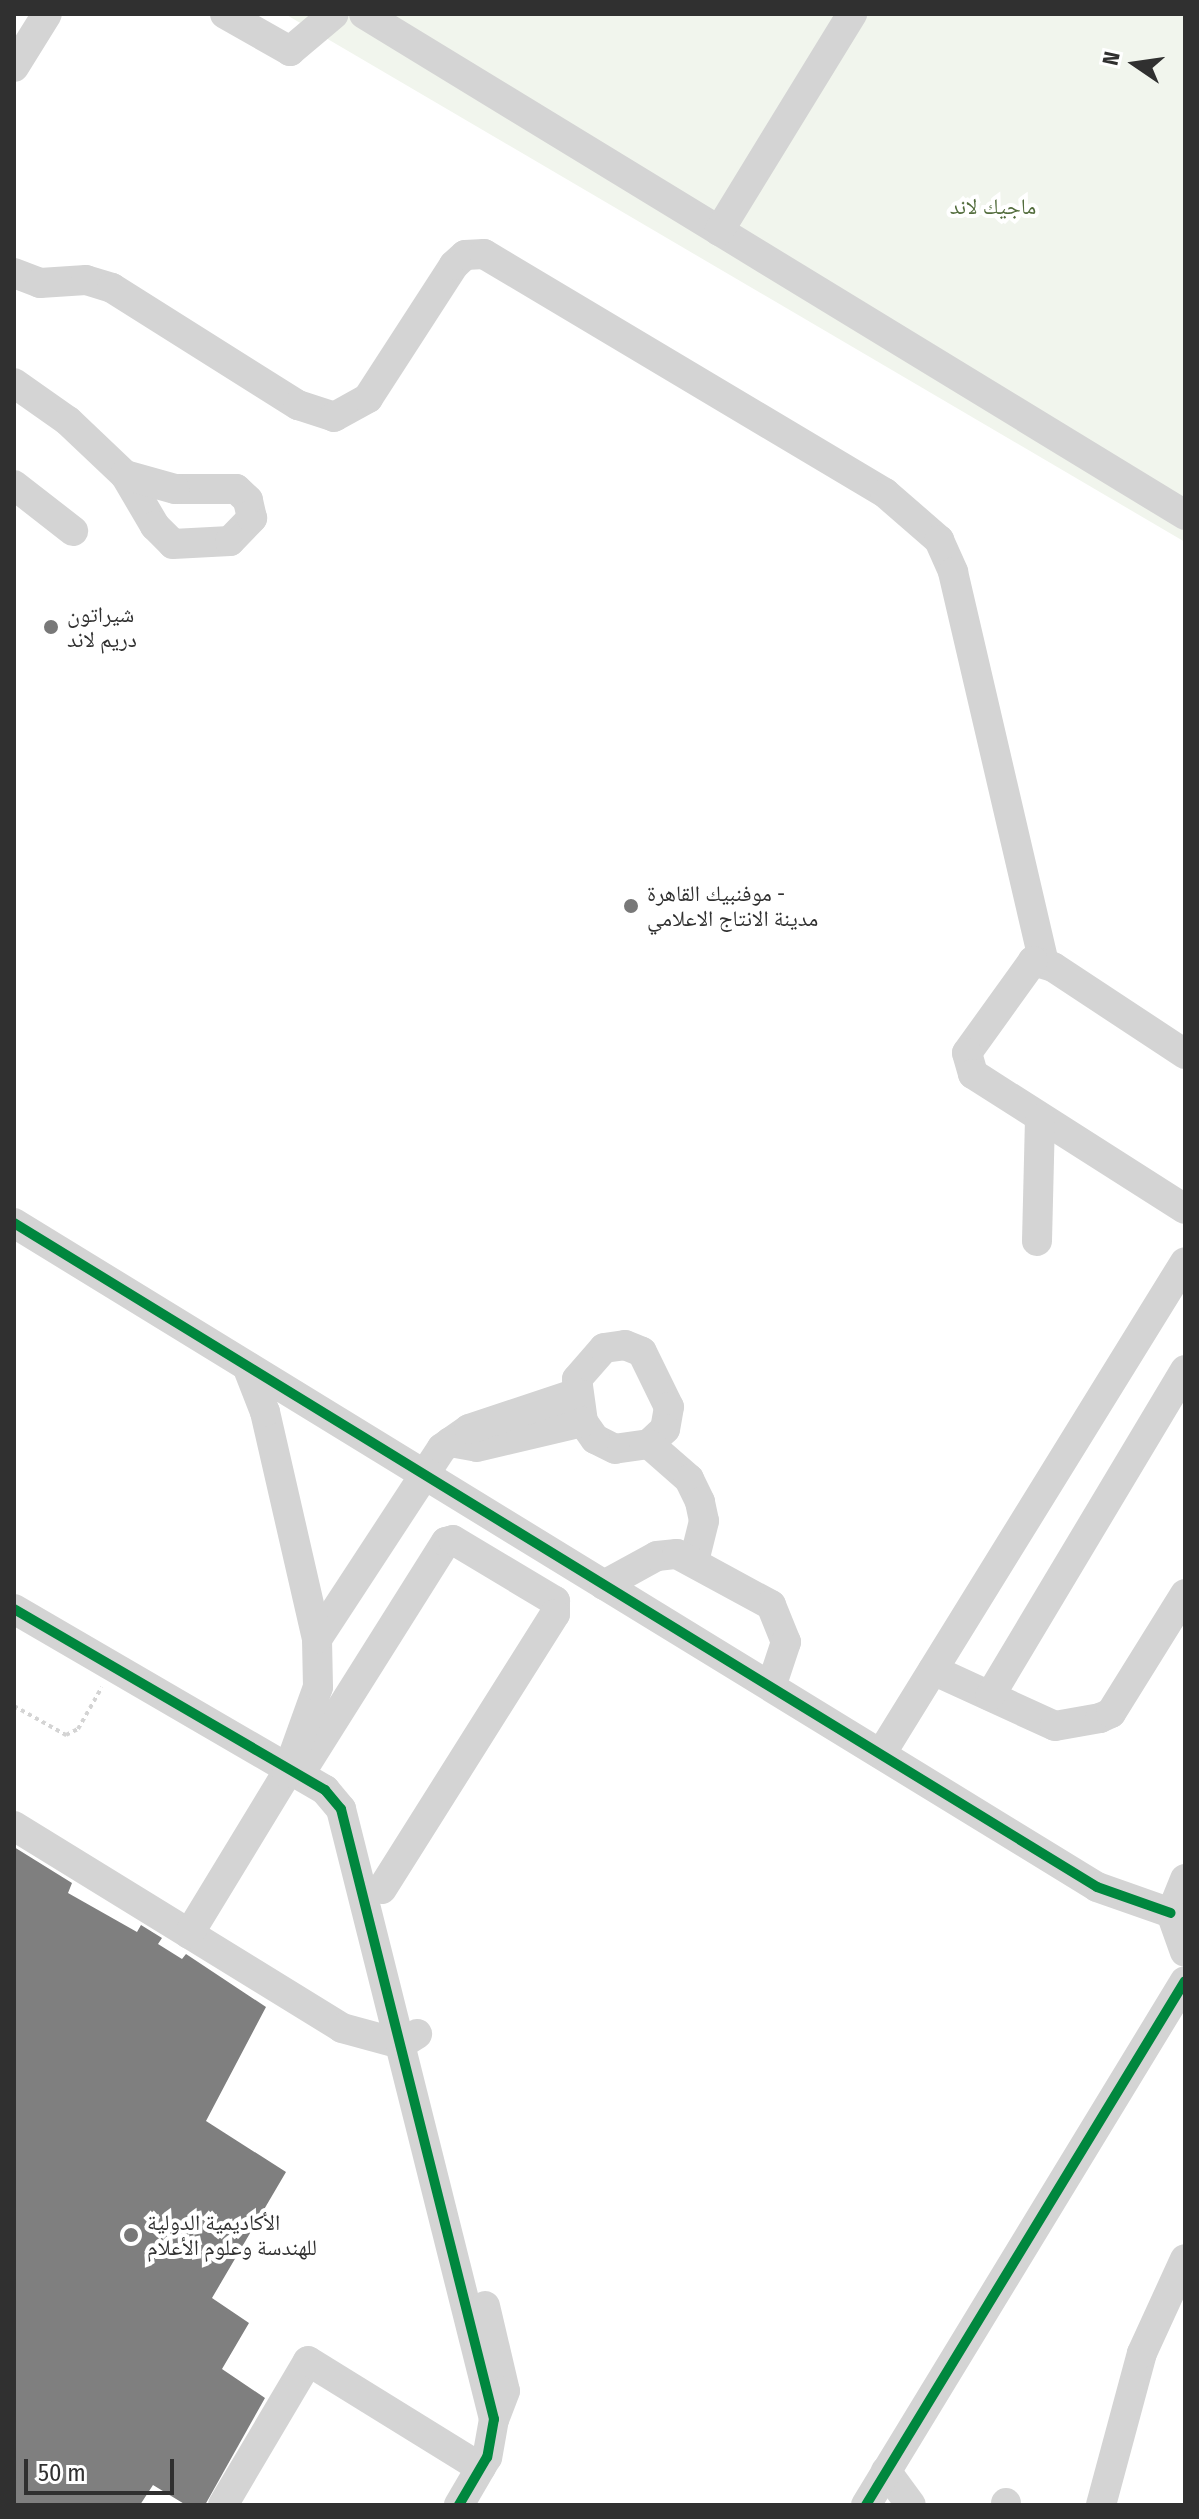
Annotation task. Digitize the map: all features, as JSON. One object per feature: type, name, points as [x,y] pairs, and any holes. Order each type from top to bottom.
[{"type":"street","points":[[14,67],[47,14]]},
{"type":"street","points":[[225,14],[290,51],[334,14]]},
{"type":"street","points":[[364,14],[1185,515]]},
{"type":"street","points":[[719,231],[852,14]]},
{"type":"street","points":[[14,273],[40,283],[86,280],[112,288],[298,405],[334,417],[368,398],[454,265],[465,255],[484,254],[885,493],[939,540],[953,572],[1044,962],[1185,1054]]},
{"type":"street","points":[[14,383],[68,421],[125,475]]},
{"type":"street","points":[[14,485],[73,531]]},
{"type":"street","points":[[1044,962],[1024,966],[967,1053],[973,1074],[1185,1209]]},
{"type":"street","points":[[1037,1241],[1040,1119]]},
{"type":"street","points":[[14,1223],[1097,1887],[1171,1913]]},
{"type":"street","points":[[881,1754],[1185,1262]]},
{"type":"street","points":[[604,1348],[642,1352],[669,1407],[665,1429],[649,1444],[615,1449],[595,1439],[580,1408],[577,1379],[604,1348]]},
{"type":"street","points":[[247,1366],[265,1412],[317,1639],[318,1687],[297,1763]]},
{"type":"street","points":[[990,1696],[1185,1370]]},
{"type":"street","points":[[317,1639],[424,1474],[450,1442],[469,1429],[580,1408]]},
{"type":"street","points":[[649,1444],[689,1479],[700,1502],[703,1530],[694,1561]]},
{"type":"street","points":[[189,1934],[297,1763],[446,1542],[453,1540],[555,1601],[555,1614],[382,1889]]},
{"type":"street","points":[[604,1585],[657,1556],[694,1561],[780,1615],[786,1642],[771,1687]]},
{"type":"street","points":[[14,1588],[297,1763],[325,1790],[346,1821],[410,2038],[494,2419],[481,2468],[459,2505]]},
{"type":"street","points":[[933,1670],[1055,1726],[1105,1717],[1185,1594]]},
{"type":"street","points":[[14,1609],[113,1668],[297,1763],[345,1783],[361,1806],[382,1889],[410,2038]]},
{"type":"street","points":[[14,1826],[342,2028],[410,2038]]},
{"type":"street","points":[[1185,1879],[1171,1913],[1185,1952]]},
{"type":"street","points":[[866,2505],[1185,1981]]},
{"type":"street","points":[[1101,2505],[1174,2306],[1185,2259]]},
{"type":"street","points":[[223,2505],[308,2361],[481,2468]]},
{"type":"street","points":[[886,2471],[911,2505]]},
{"type":"path","points":[[14,1706],[66,1735],[78,1729],[113,1668]]},
{"type":"green space","name":"ماجيك لاند","points":[[285,14],[1185,14],[1185,542]]},
{"type":"building","name":"الأكاديمية الدولية للهندسة وعلوم الأعلام","points":[[14,1847],[72,1883],[68,1893],[137,1932],[141,1925],[162,1938],[158,1944],[182,1959],[186,1954],[266,2007],[206,2121],[286,2172],[212,2298],[249,2323],[222,2369],[265,2398],[205,2505],[186,2505],[153,2485],[140,2505],[14,2505]]},
{"type":"cycle path","points":[[14,1223],[1097,1887],[1171,1913]]},
{"type":"cycle path","points":[[14,1609],[325,1790],[341,1809],[494,2419],[487,2457],[459,2505]]},
{"type":"cycle path","points":[[866,2505],[1185,1981]]},
{"type":"place","name":"شيراتون دريم لاند","points":[[51,627]]},
{"type":"place","name":"موفنبيك القاهرة - مدينة الانتاج الاعلامي","points":[[631,906]]},
{"type":"place","name":"الأكاديمية الدولية للهندسة وعلوم الأعلام","points":[[131,2235]]}]
